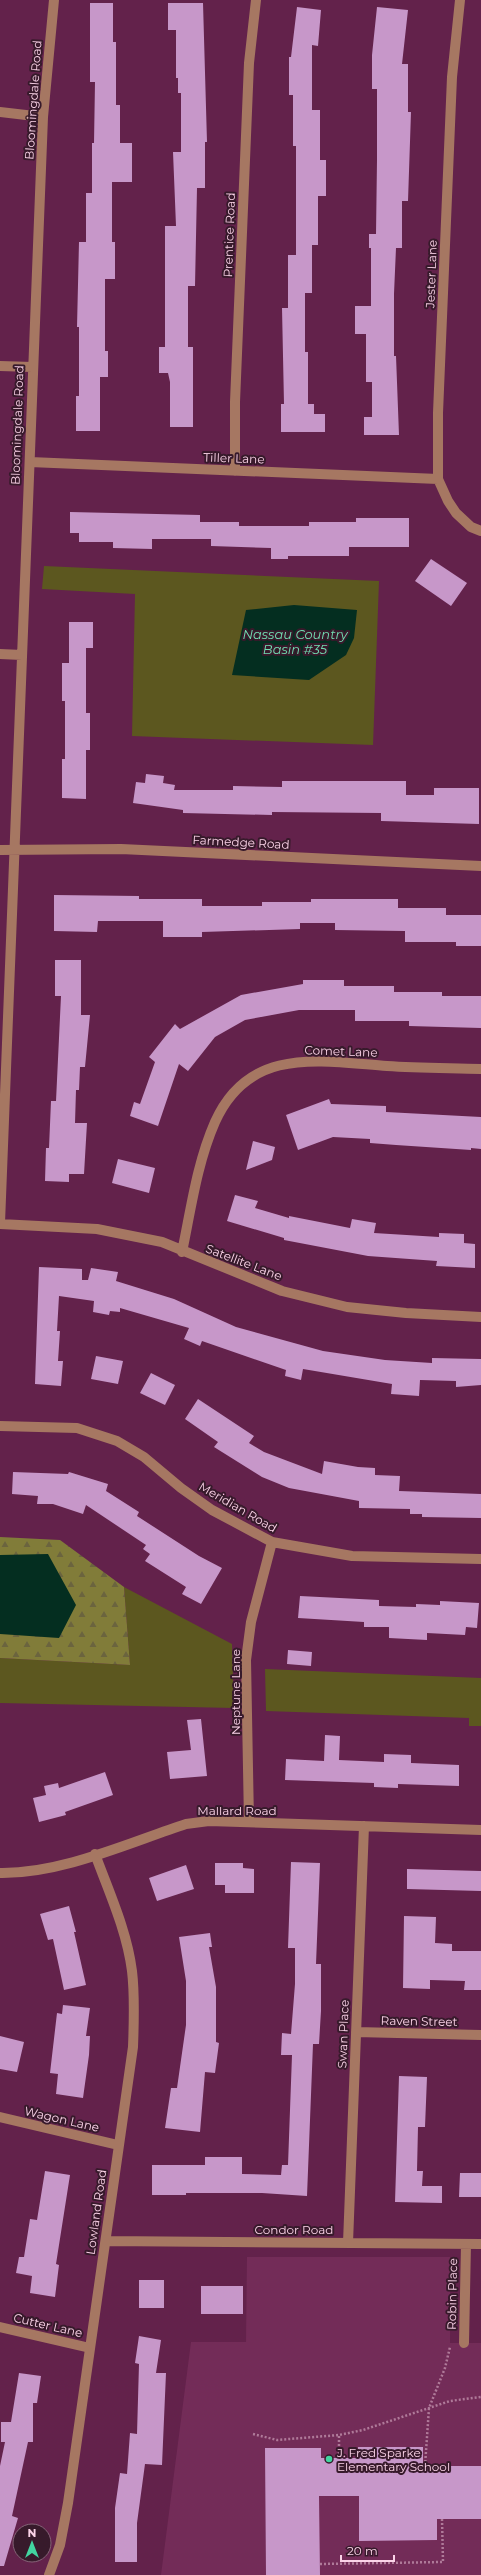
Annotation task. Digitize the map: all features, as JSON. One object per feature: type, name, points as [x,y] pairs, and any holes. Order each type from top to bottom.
[{"type":"street","name":"Bloomingdale Road","points":[[0,1223],[30,462],[32,367],[43,117],[54,0]]},
{"type":"street","name":"Prentice Road","points":[[234,471],[235,402],[249,63],[256,0]]},
{"type":"street","name":"Jester Lane","points":[[460,0],[451,85],[438,412],[438,479],[448,501],[456,513],[471,527],[481,531]]},
{"type":"street","points":[[0,112],[43,117]]},
{"type":"street","points":[[0,366],[32,367]]},
{"type":"street","name":"Tiller Lane","points":[[30,462],[438,479]]},
{"type":"street","points":[[0,654],[22,655]]},
{"type":"street","name":"Farmedge Road","points":[[0,850],[121,849],[481,866]]},
{"type":"street","name":"Comet Lane","points":[[182,1252],[202,1159],[215,1122],[230,1098],[242,1084],[259,1073],[285,1063],[317,1060],[481,1069]]},
{"type":"street","name":"Satellite Lane","points":[[0,1223],[97,1229],[162,1242],[182,1252],[282,1291],[347,1307],[406,1313],[481,1317]]},
{"type":"street","name":"Meridian Road","points":[[0,1426],[77,1428],[117,1441],[144,1457],[212,1510],[272,1542],[352,1556],[481,1560]]},
{"type":"street","name":"Neptune Lane","points":[[249,1822],[246,1660],[251,1622],[272,1542]]},
{"type":"street","name":"Mallard Road","points":[[0,1873],[20,1874],[52,1869],[186,1824],[209,1821],[481,1830]]},
{"type":"street","name":"Swan Place","points":[[348,2243],[364,1826]]},
{"type":"street","name":"Lowland Road","points":[[49,2575],[60,2545],[68,2503],[133,2047],[134,1995],[132,1968],[123,1933],[96,1854]]},
{"type":"street","name":"Raven Street","points":[[356,2032],[481,2035]]},
{"type":"street","name":"Wagon Lane","points":[[0,2117],[118,2145]]},
{"type":"street","name":"Condor Road","points":[[106,2241],[481,2244]]},
{"type":"street","name":"Robin Place","points":[[464,2343],[466,2244]]},
{"type":"street","name":"Cutter Lane","points":[[0,2327],[90,2348]]},
{"type":"path","points":[[425,2466],[429,2408],[445,2368],[450,2347]]},
{"type":"path","points":[[253,2434],[277,2440],[339,2435],[363,2430],[450,2401],[481,2396]]},
{"type":"path","points":[[339,2435],[339,2458]]},
{"type":"path","points":[[320,2564],[443,2562],[442,2519]]},
{"type":"shaded area","name":"Nassau Country Basin #35","points":[[44,566],[379,581],[373,745],[132,736],[135,594],[42,589]]},
{"type":"shaded area","points":[[124,1587],[232,1644],[234,1708],[0,1703],[0,1658],[130,1665]]},
{"type":"shaded area","points":[[265,1669],[481,1678],[481,1726],[469,1726],[469,1718],[266,1711]]},
{"type":"shaded area","name":"J. Fred Sparke Elementary School","points":[[247,2257],[450,2257],[450,2343],[481,2343],[481,2575],[161,2575],[191,2342],[246,2342]]},
{"type":"green space","points":[[0,1537],[60,1540],[124,1587],[130,1665],[0,1658]]},
{"type":"water","name":"Nassau Country Basin #35","points":[[294,605],[357,610],[354,638],[346,655],[309,680],[232,675],[246,610]]},
{"type":"water","points":[[48,1554],[76,1605],[59,1638],[0,1634],[0,1555]]},
{"type":"building","points":[[90,3],[113,3],[113,42],[116,42],[116,105],[120,105],[120,143],[132,143],[132,182],[112,182],[112,242],[115,242],[115,279],[105,279],[105,351],[108,351],[108,377],[100,377],[100,431],[76,431],[76,396],[79,396],[79,327],[77,327],[79,242],[86,242],[86,193],[92,193],[92,143],[94,143],[95,82],[90,82]]},
{"type":"building","points":[[168,3],[203,3],[207,142],[205,142],[205,188],[197,188],[195,286],[188,286],[188,347],[193,347],[193,427],[170,427],[170,382],[168,373],[159,373],[159,347],[165,347],[165,226],[176,226],[173,152],[181,152],[181,93],[178,93],[178,78],[176,78],[176,30],[168,30]]},
{"type":"building","points":[[297,7],[321,10],[318,46],[312,45],[312,110],[320,110],[320,160],[326,160],[326,196],[318,196],[318,245],[312,245],[312,293],[305,293],[305,352],[308,352],[308,404],[314,404],[314,414],[325,414],[325,432],[281,432],[281,404],[284,404],[282,308],[288,308],[288,255],[296,255],[296,146],[293,146],[293,95],[289,95],[289,57],[291,57]]},
{"type":"building","points":[[377,7],[408,10],[402,64],[408,64],[408,112],[411,112],[408,201],[402,201],[402,248],[396,248],[394,294],[394,356],[396,356],[399,435],[364,435],[364,417],[372,417],[372,382],[366,382],[366,334],[355,334],[355,306],[371,306],[371,248],[369,248],[369,234],[376,234],[377,89],[372,89],[372,55]]},
{"type":"building","points":[[70,512],[200,515],[200,522],[239,522],[239,526],[309,526],[309,522],[356,522],[356,518],[409,518],[409,547],[349,547],[349,556],[288,556],[288,559],[271,559],[271,548],[211,546],[211,539],[152,539],[152,549],[113,548],[113,542],[79,542],[79,533],[70,533]]},
{"type":"building","points":[[431,559],[467,583],[451,606],[415,581]]},
{"type":"building","points":[[69,622],[93,622],[93,648],[86,648],[86,713],[90,713],[90,750],[86,750],[86,799],[62,798],[62,759],[65,759],[65,701],[62,701],[62,663],[69,663]]},
{"type":"building","points":[[146,774],[164,776],[163,783],[175,785],[174,790],[233,790],[233,786],[282,787],[282,781],[406,781],[406,795],[434,795],[434,788],[479,788],[479,824],[381,821],[381,813],[272,812],[272,815],[183,813],[183,810],[133,803],[136,782],[145,783]]},
{"type":"building","points":[[54,895],[139,896],[139,899],[202,899],[202,906],[262,906],[262,902],[311,902],[311,899],[398,899],[398,908],[446,908],[446,915],[481,915],[481,946],[456,946],[456,942],[405,942],[405,931],[335,930],[335,923],[300,923],[300,929],[202,932],[202,937],[163,937],[163,921],[98,921],[97,932],[54,931]]},
{"type":"building","points":[[55,960],[81,960],[81,1015],[90,1015],[85,1067],[80,1067],[79,1090],[76,1090],[75,1123],[87,1123],[84,1174],[69,1174],[69,1182],[45,1181],[46,1148],[49,1148],[51,1101],[56,1101],[61,996],[55,996]]},
{"type":"building","points":[[303,980],[344,980],[344,986],[394,986],[394,992],[442,992],[442,996],[481,996],[481,1028],[409,1026],[409,1021],[355,1021],[355,1010],[299,1010],[245,1020],[215,1037],[188,1071],[179,1064],[158,1126],[130,1116],[134,1102],[140,1104],[155,1062],[149,1057],[175,1024],[180,1029],[241,995],[303,984]]},
{"type":"building","points":[[329,1099],[331,1104],[386,1106],[386,1112],[481,1117],[481,1149],[471,1148],[471,1150],[370,1143],[370,1139],[333,1137],[298,1150],[286,1115]]},
{"type":"building","points":[[253,1141],[275,1147],[272,1160],[246,1170]]},
{"type":"building","points":[[118,1159],[155,1168],[149,1193],[112,1183]]},
{"type":"building","points":[[235,1195],[258,1201],[255,1208],[289,1218],[289,1216],[350,1228],[352,1219],[376,1223],[374,1233],[439,1237],[439,1233],[464,1234],[464,1243],[475,1244],[475,1268],[436,1266],[437,1261],[368,1256],[284,1240],[284,1238],[227,1221]]},
{"type":"building","points":[[39,1267],[82,1269],[82,1280],[88,1280],[91,1268],[118,1272],[116,1281],[174,1299],[236,1327],[323,1351],[385,1360],[432,1363],[432,1358],[481,1359],[481,1385],[456,1387],[456,1381],[420,1380],[419,1396],[391,1394],[392,1384],[303,1369],[301,1380],[285,1376],[286,1370],[202,1341],[200,1346],[184,1339],[189,1328],[120,1308],[120,1312],[110,1311],[109,1315],[93,1312],[94,1301],[59,1296],[57,1331],[60,1331],[58,1361],[63,1361],[61,1386],[35,1384]]},
{"type":"building","points":[[96,1356],[123,1361],[118,1384],[91,1379]]},
{"type":"building","points":[[151,1373],[175,1385],[165,1405],[140,1393]]},
{"type":"building","points":[[198,1399],[254,1436],[249,1443],[264,1452],[322,1474],[324,1461],[358,1467],[375,1468],[375,1475],[400,1476],[399,1491],[481,1494],[481,1518],[422,1517],[422,1514],[410,1514],[410,1509],[359,1508],[359,1501],[289,1488],[262,1477],[214,1447],[218,1442],[185,1419]]},
{"type":"building","points":[[13,1472],[68,1474],[69,1472],[108,1484],[106,1491],[139,1512],[137,1516],[199,1556],[222,1568],[201,1604],[182,1594],[186,1587],[145,1561],[150,1554],[143,1549],[146,1545],[86,1505],[83,1514],[53,1504],[37,1504],[38,1496],[12,1494]]},
{"type":"building","points":[[300,1596],[379,1600],[379,1606],[416,1607],[416,1604],[440,1605],[440,1601],[479,1603],[477,1628],[466,1627],[465,1635],[427,1633],[427,1640],[389,1638],[389,1627],[364,1627],[364,1622],[298,1618]]},
{"type":"building","points":[[288,1650],[312,1652],[311,1666],[287,1664]]},
{"type":"building","points":[[201,1719],[207,1776],[170,1779],[167,1752],[191,1750],[187,1720]]},
{"type":"building","points":[[325,1735],[340,1736],[339,1760],[384,1762],[384,1754],[411,1755],[411,1763],[459,1765],[459,1786],[398,1784],[398,1788],[374,1787],[374,1783],[285,1780],[286,1759],[324,1761]]},
{"type":"building","points":[[105,1772],[113,1795],[65,1812],[66,1815],[39,1822],[33,1798],[46,1795],[44,1786],[58,1783],[59,1788]]},
{"type":"building","points":[[291,1862],[320,1863],[316,1964],[321,1964],[321,2011],[319,2044],[313,2044],[307,2196],[262,2193],[186,2193],[186,2195],[152,2195],[152,2165],[205,2165],[205,2157],[242,2157],[242,2174],[281,2175],[282,2165],[288,2165],[292,2055],[281,2055],[282,2033],[291,2034],[295,1984],[295,1948],[288,1948]]},
{"type":"building","points":[[215,1863],[243,1863],[243,1868],[254,1869],[254,1893],[225,1893],[225,1885],[215,1885]]},
{"type":"building","points":[[186,1865],[194,1889],[157,1901],[149,1878]]},
{"type":"building","points":[[407,1869],[481,1871],[481,1891],[407,1889]]},
{"type":"building","points":[[69,1906],[76,1932],[74,1932],[86,1985],[64,1990],[53,1939],[48,1940],[40,1914]]},
{"type":"building","points":[[404,1916],[436,1917],[435,1943],[452,1944],[452,1951],[481,1951],[481,1990],[464,1990],[465,1981],[430,1980],[430,1989],[403,1988]]},
{"type":"building","points":[[210,1933],[212,1947],[209,1947],[216,1987],[216,2042],[219,2043],[215,2073],[205,2072],[200,2132],[165,2128],[171,2088],[177,2088],[186,2025],[186,1981],[179,1937]]},
{"type":"building","points":[[63,2005],[90,2008],[86,2036],[90,2036],[89,2055],[83,2098],[56,2094],[58,2074],[50,2073],[57,2013],[62,2014]]},
{"type":"building","points":[[0,2036],[24,2042],[17,2072],[0,2069]]},
{"type":"building","points":[[399,2076],[427,2077],[425,2127],[418,2127],[417,2171],[423,2171],[422,2186],[442,2186],[442,2203],[395,2202]]},
{"type":"building","points":[[45,2171],[70,2175],[56,2264],[59,2265],[55,2297],[30,2293],[32,2276],[16,2273],[19,2257],[24,2257],[30,2219],[37,2220]]},
{"type":"building","points":[[460,2173],[481,2173],[481,2197],[459,2197]]},
{"type":"building","points":[[139,2280],[164,2280],[164,2308],[139,2308]]},
{"type":"building","points":[[201,2286],[243,2286],[243,2314],[201,2314]]},
{"type":"building","points":[[139,2336],[161,2340],[156,2373],[166,2373],[162,2465],[145,2464],[137,2523],[137,2562],[115,2562],[115,2508],[120,2473],[127,2474],[130,2433],[137,2434],[139,2364],[135,2363]]},
{"type":"building","points":[[19,2373],[41,2376],[37,2403],[33,2403],[33,2442],[28,2442],[12,2516],[18,2518],[17,2523],[12,2523],[12,2539],[4,2566],[0,2566],[0,2466],[5,2442],[1,2442],[1,2422],[11,2422]]},
{"type":"building","points":[[358,2447],[423,2447],[423,2466],[481,2466],[481,2519],[437,2519],[437,2540],[359,2541],[359,2496],[319,2496],[320,2575],[266,2575],[265,2448],[321,2448],[321,2458],[358,2458]]},
{"type":"place","name":"J. Fred Sparke Elementary School","points":[[329,2459]]}]
